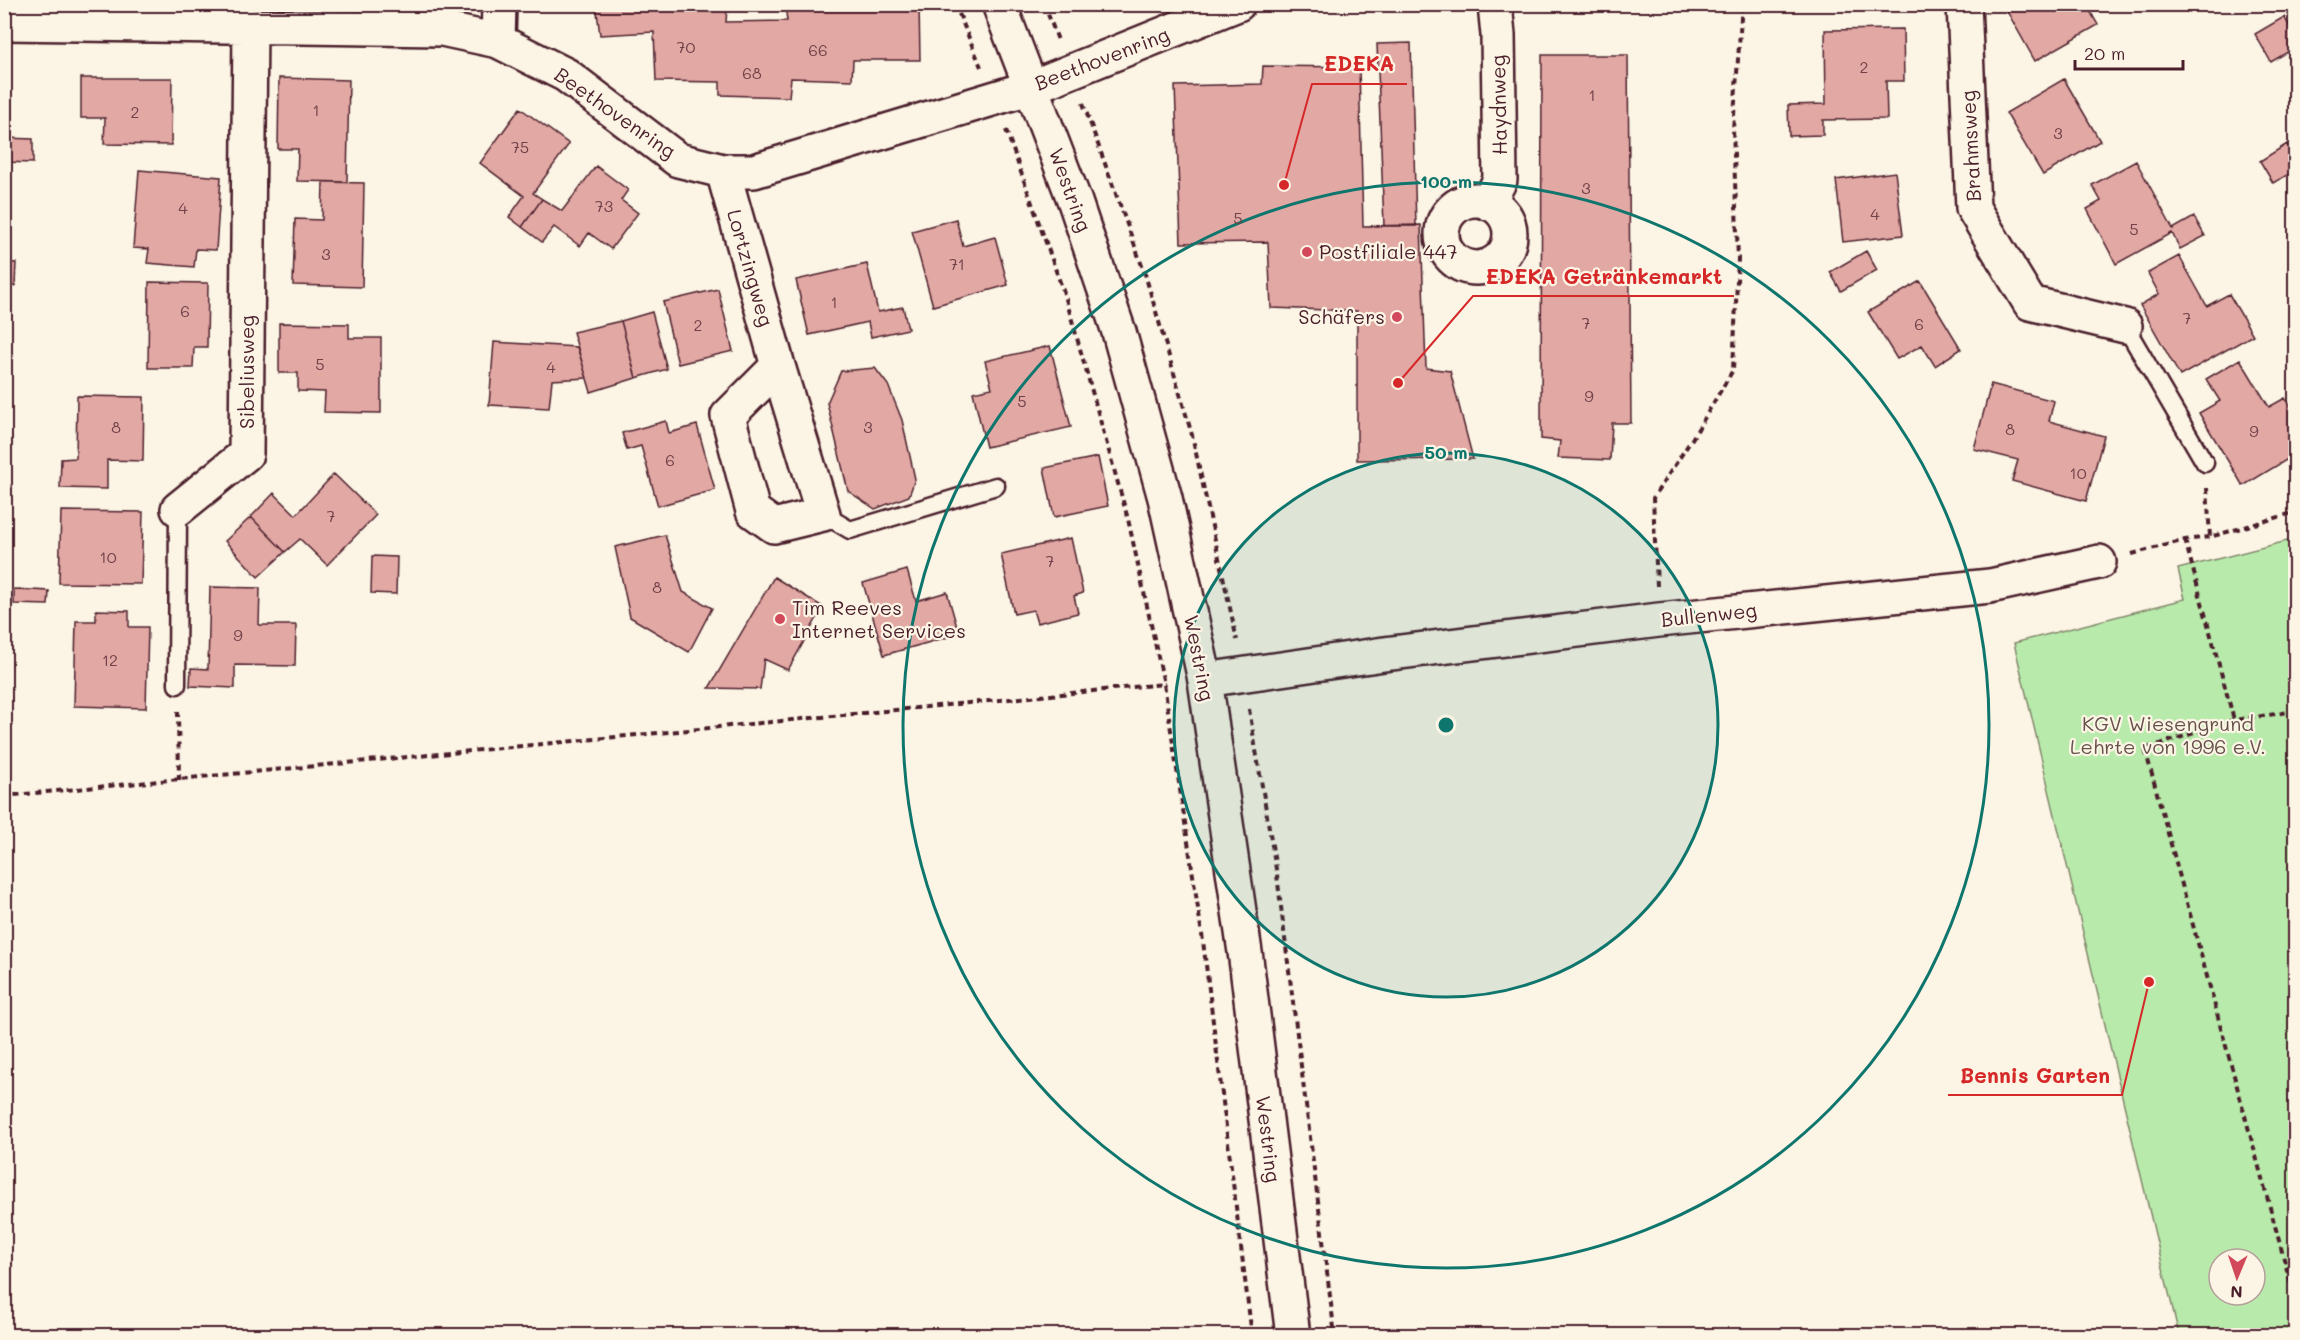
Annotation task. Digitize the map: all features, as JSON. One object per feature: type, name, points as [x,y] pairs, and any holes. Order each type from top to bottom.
[{"type":"street","points":[[498,41],[499,4]]},
{"type":"street","name":"Westring","points":[[999,4],[1075,202],[1119,332],[1165,498],[1205,680],[1246,959],[1293,1335]]},
{"type":"street","name":"Beethovenring","points":[[4,23],[442,28],[498,41],[566,75],[678,159],[723,171],[754,171],[1032,87],[1238,4]]},
{"type":"street","name":"Haydnweg","points":[[1488,203],[1500,180],[1498,35],[1495,4]]},
{"type":"street","name":"Brahmsweg","points":[[1965,4],[1973,208],[2030,303],[2125,326]]},
{"type":"street","name":"Sibeliusweg","points":[[178,509],[246,453],[250,26]]},
{"type":"street","name":"Lortzingweg","points":[[723,171],[778,366],[824,514]]},
{"type":"street","points":[[778,366],[728,416],[753,511],[774,526],[824,514]]},
{"type":"street","name":"Bullenweg","points":[[1205,680],[1384,654],[1659,620],[1990,586],[2099,562]]},
{"type":"lane","name":"Brahmsweg","points":[[2125,326],[2205,463]]},
{"type":"lane","points":[[824,514],[850,530],[996,486]]},
{"type":"lane","name":"Sibeliusweg","points":[[177,685],[178,509]]},
{"type":"path","points":[[955,4],[994,99],[1066,299],[1128,519],[1164,684],[1203,940],[1252,1335]]},
{"type":"path","points":[[1659,620],[1653,498],[1692,439],[1733,370],[1738,260],[1733,129],[1742,4]]},
{"type":"path","points":[[2205,463],[2210,537]]},
{"type":"path","points":[[2099,562],[2185,540],[2210,537],[2295,512]]},
{"type":"path","points":[[2185,540],[2234,720]]},
{"type":"path","points":[[4,796],[1205,680]]},
{"type":"path","points":[[177,685],[179,780]]},
{"type":"path","points":[[2295,711],[2234,720],[2145,749],[2295,1303]]},
{"type":"green space","name":"KGV Wiesengrund Lehrte von 1996 e.V.","points":[[2295,539],[2295,1335],[2179,1335],[2014,643],[2185,599],[2178,569]]},
{"type":"building","points":[[596,4],[667,4],[667,8],[727,8],[726,22],[787,21],[785,4],[851,6],[851,4],[919,4],[920,60],[853,60],[852,80],[791,78],[789,97],[720,95],[720,82],[656,81],[654,32],[600,35]]},
{"type":"building","points":[[2003,4],[2086,4],[2098,25],[2035,61]]},
{"type":"building","points":[[2285,4],[2296,4],[2296,23]]},
{"type":"building","points":[[2284,17],[2296,36],[2296,47],[2271,62],[2255,34]]},
{"type":"building","points":[[1903,29],[1904,81],[1886,81],[1887,119],[1823,120],[1823,135],[1789,136],[1788,105],[1826,104],[1825,30]]},
{"type":"building","points":[[1411,43],[1416,226],[1384,226],[1377,44]]},
{"type":"building","points":[[1542,55],[1628,55],[1631,423],[1612,423],[1610,460],[1558,458],[1560,441],[1541,439]]},
{"type":"building","points":[[1263,66],[1359,67],[1363,226],[1421,225],[1426,368],[1450,371],[1473,459],[1357,460],[1357,311],[1271,308],[1268,242],[1181,243],[1175,86],[1262,84]]},
{"type":"building","points":[[81,78],[172,78],[171,145],[104,144],[105,118],[81,118]]},
{"type":"building","points":[[279,78],[349,80],[347,182],[297,181],[298,149],[278,149]]},
{"type":"building","points":[[2064,79],[2100,141],[2043,175],[2006,113]]},
{"type":"building","points":[[4,85],[6,85],[5,138],[33,139],[33,163],[4,162]]},
{"type":"building","points":[[520,108],[569,144],[533,193],[542,199],[522,227],[509,217],[524,196],[480,163]]},
{"type":"building","points":[[2287,144],[2296,157],[2296,170],[2273,183],[2260,161]]},
{"type":"building","points":[[2136,161],[2173,229],[2194,217],[2205,236],[2180,249],[2172,233],[2116,264],[2087,209],[2101,201],[2092,185]]},
{"type":"building","points":[[596,166],[628,190],[621,200],[638,213],[611,249],[589,233],[580,246],[554,227],[542,242],[522,227],[542,199],[562,211]]},
{"type":"building","points":[[139,170],[221,177],[216,250],[196,249],[194,267],[147,263],[149,249],[133,248]]},
{"type":"building","points":[[1895,172],[1903,235],[1843,242],[1836,180]]},
{"type":"building","points":[[323,182],[364,183],[362,287],[293,285],[295,219],[322,220]]},
{"type":"building","points":[[956,219],[963,246],[995,237],[1008,285],[933,306],[912,231]]},
{"type":"building","points":[[1866,251],[1877,270],[1841,291],[1830,272]]},
{"type":"building","points":[[2179,256],[2207,306],[2229,294],[2253,335],[2180,376],[2140,305],[2159,294],[2148,273]]},
{"type":"building","points":[[4,262],[16,263],[15,286],[4,285]]},
{"type":"building","points":[[867,264],[878,312],[903,307],[908,329],[871,337],[868,322],[809,335],[796,280]]},
{"type":"building","points":[[1920,281],[1961,349],[1935,366],[1922,345],[1897,359],[1868,312]]},
{"type":"building","points":[[149,282],[208,283],[207,347],[194,347],[193,368],[148,368]]},
{"type":"building","points":[[718,289],[733,351],[678,364],[663,302]]},
{"type":"building","points":[[652,312],[667,369],[636,378],[621,321]]},
{"type":"building","points":[[621,321],[636,378],[591,392],[573,332]]},
{"type":"building","points":[[279,323],[349,324],[349,338],[381,338],[381,413],[324,412],[325,392],[298,391],[298,373],[279,373]]},
{"type":"building","points":[[494,342],[577,347],[587,378],[552,380],[549,408],[489,405]]},
{"type":"building","points":[[1050,346],[1071,427],[986,447],[973,392],[992,388],[985,361]]},
{"type":"building","points":[[2240,359],[2269,407],[2285,398],[2296,415],[2296,454],[2243,486],[2199,413],[2220,401],[2206,379]]},
{"type":"building","points":[[875,368],[888,385],[902,420],[915,479],[909,496],[875,509],[848,491],[827,403],[841,371]]},
{"type":"building","points":[[1991,384],[2054,401],[2049,421],[2104,436],[2086,501],[2012,481],[2018,460],[1974,449]]},
{"type":"building","points":[[77,396],[144,397],[143,461],[107,460],[107,489],[60,488],[61,459],[76,458]]},
{"type":"building","points":[[666,421],[669,433],[697,425],[715,490],[658,506],[641,446],[627,450],[622,433]]},
{"type":"building","points":[[1098,457],[1108,506],[1054,517],[1044,468]]},
{"type":"building","points":[[334,474],[376,515],[327,565],[300,539],[285,552],[251,517],[274,493],[296,515]]},
{"type":"building","points":[[61,511],[143,512],[141,584],[59,583]]},
{"type":"building","points":[[251,517],[285,552],[258,577],[225,541]]},
{"type":"building","points":[[665,535],[683,592],[712,608],[689,652],[630,617],[615,547]]},
{"type":"building","points":[[1071,538],[1083,593],[1074,596],[1078,613],[1037,623],[1033,610],[1014,614],[1001,554]]},
{"type":"building","points":[[372,556],[397,557],[396,594],[371,593]]},
{"type":"building","points":[[907,570],[916,601],[947,592],[959,634],[884,655],[863,583]]},
{"type":"building","points":[[774,577],[823,607],[788,670],[764,659],[760,689],[709,688]]},
{"type":"building","points":[[210,587],[260,588],[259,625],[296,625],[295,666],[235,665],[235,688],[190,686],[191,668],[208,669]]},
{"type":"building","points":[[14,589],[49,591],[48,605],[14,604]]},
{"type":"building","points":[[96,610],[129,611],[129,627],[148,627],[146,708],[74,706],[76,621],[96,621]]},
{"type":"place","name":"EDEKA","points":[[1284,185]]},
{"type":"place","name":"Postfiliale 447","points":[[1307,252]]},
{"type":"place","name":"Schäfers","points":[[1397,317]]},
{"type":"place","name":"EDEKA Getränkemarkt","points":[[1398,383]]},
{"type":"place","name":"Tim Reeves Internet Services","points":[[780,619]]},
{"type":"place","name":"Bennis Garten","points":[[2149,982]]}]
